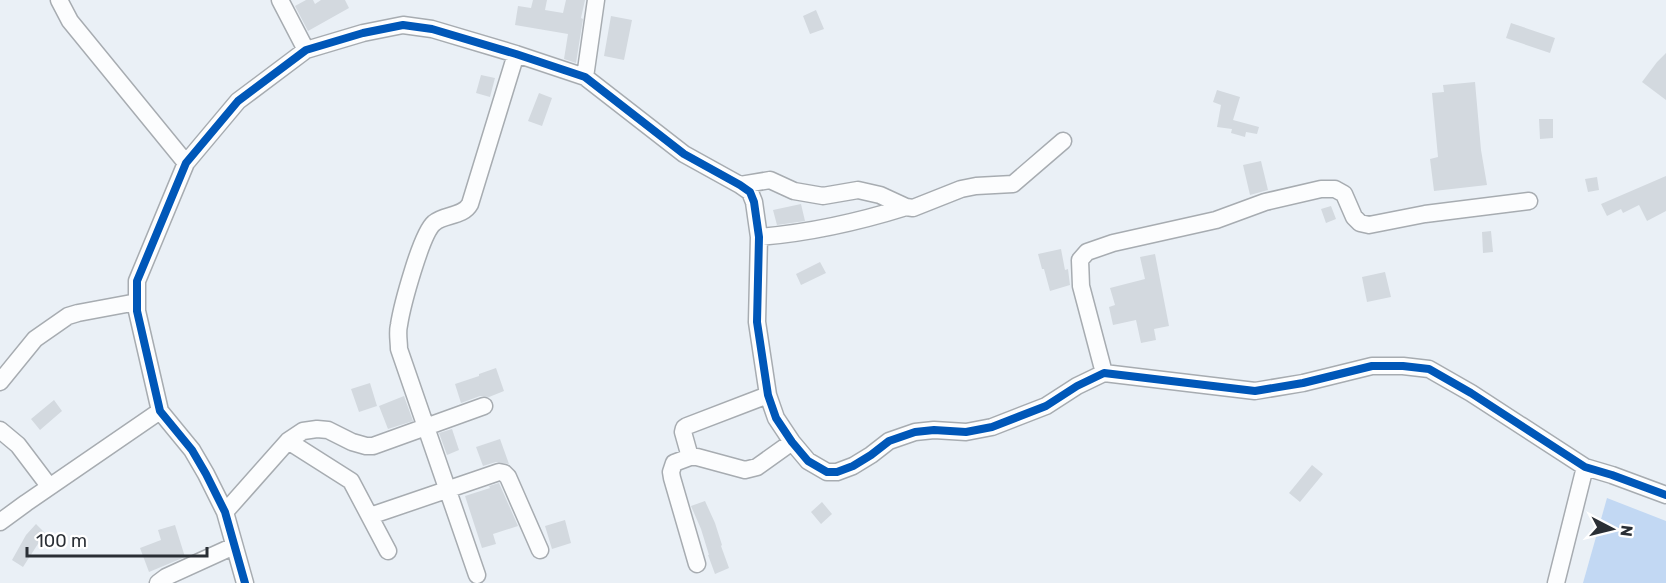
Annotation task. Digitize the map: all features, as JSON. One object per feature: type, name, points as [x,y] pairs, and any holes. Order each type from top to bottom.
[{"type":"street","points":[[58,0],[70,21],[186,163]]},
{"type":"street","points":[[280,0],[306,50]]},
{"type":"street","points":[[585,77],[596,0]]},
{"type":"street","points":[[242,581],[225,512],[192,450],[160,411],[137,311],[138,281],[186,163],[238,101],[306,50],[363,33],[403,25],[432,29],[585,77],[684,154],[740,184],[750,192],[754,202],[759,237],[757,322],[768,395],[776,418],[792,442],[808,461],[827,472],[837,472],[853,466],[871,456],[889,441],[915,432],[934,430],[966,432],[992,427],[1046,406],[1077,386],[1104,373],[1255,391],[1303,384],[1371,366],[1403,366],[1429,369],[1471,393],[1585,467],[1666,495]]},
{"type":"street","points":[[477,575],[399,349],[398,328],[420,246],[429,229],[435,222],[465,211],[470,204],[516,54]]},
{"type":"street","points":[[740,184],[770,180],[794,191],[823,196],[858,190],[880,195],[913,208],[961,189],[1013,184],[1063,141]]},
{"type":"street","points":[[1104,373],[1081,286],[1080,260],[1087,252],[1113,243],[1216,220],[1265,201],[1321,189],[1335,189],[1344,194],[1354,217],[1360,224],[1369,225],[1425,214],[1529,201]]},
{"type":"street","points":[[759,237],[786,235],[870,219],[906,207]]},
{"type":"street","points":[[0,382],[35,339],[68,316],[137,302]]},
{"type":"street","points":[[690,457],[684,428],[768,395]]},
{"type":"street","points":[[225,512],[288,441],[303,431],[328,430],[351,442],[373,446],[484,406]]},
{"type":"street","points":[[0,522],[160,411]]},
{"type":"street","points":[[0,430],[18,445],[50,486]]},
{"type":"street","points":[[288,441],[351,481],[388,551]]},
{"type":"street","points":[[697,564],[671,472],[674,463],[697,457],[745,470],[756,467],[792,442]]},
{"type":"street","points":[[1556,583],[1585,467]]},
{"type":"street","points":[[370,516],[499,472],[504,473],[507,477],[540,550]]},
{"type":"street","points":[[158,583],[166,576],[234,546]]},
{"type":"shaded area","points":[[1607,498],[1666,521],[1666,583],[1583,583]]},
{"type":"building","points":[[306,0],[313,0],[315,4],[321,0],[345,0],[349,8],[308,31],[295,6]]},
{"type":"building","points":[[533,0],[547,0],[545,10],[563,13],[566,0],[585,0],[576,63],[564,59],[568,34],[515,25],[518,6],[531,8]]},
{"type":"building","points":[[816,10],[824,29],[810,34],[803,16]]},
{"type":"building","points":[[611,16],[632,20],[624,60],[604,56]]},
{"type":"building","points":[[1511,23],[1555,38],[1550,53],[1506,38]]},
{"type":"building","points":[[1666,53],[1666,100],[1642,82]]},
{"type":"building","points":[[481,75],[495,78],[490,97],[476,93]]},
{"type":"building","points":[[1475,82],[1481,150],[1487,185],[1434,191],[1430,159],[1438,157],[1432,93],[1444,92],[1443,85]]},
{"type":"building","points":[[1217,90],[1240,97],[1233,120],[1259,127],[1257,134],[1246,132],[1245,137],[1231,133],[1232,129],[1217,127],[1221,105],[1213,102]]},
{"type":"building","points":[[539,93],[552,98],[542,126],[528,121]]},
{"type":"building","points":[[1539,119],[1553,119],[1553,138],[1540,139]]},
{"type":"building","points":[[1261,161],[1268,190],[1250,195],[1243,165]]},
{"type":"building","points":[[1666,176],[1666,211],[1647,221],[1639,205],[1623,213],[1621,209],[1607,216],[1601,204]]},
{"type":"building","points":[[1597,177],[1599,190],[1588,192],[1585,179]]},
{"type":"building","points":[[801,204],[805,221],[777,225],[773,210]]},
{"type":"building","points":[[1331,206],[1336,219],[1326,223],[1321,209]]},
{"type":"building","points":[[1491,231],[1493,252],[1483,253],[1482,232]]},
{"type":"building","points":[[1061,249],[1065,270],[1068,269],[1070,285],[1050,291],[1038,254]]},
{"type":"building","points":[[1155,254],[1169,326],[1154,329],[1156,340],[1141,343],[1136,320],[1113,325],[1109,307],[1115,305],[1110,288],[1145,279],[1140,257]]},
{"type":"building","points":[[820,262],[826,273],[801,285],[796,274]]},
{"type":"building","points":[[1385,272],[1391,297],[1367,302],[1362,277]]},
{"type":"building","points":[[496,368],[504,391],[461,403],[455,384]]},
{"type":"building","points":[[370,383],[377,406],[359,412],[351,389]]},
{"type":"building","points":[[404,396],[413,421],[388,429],[379,406]]},
{"type":"building","points":[[54,400],[62,411],[40,430],[31,419]]},
{"type":"building","points":[[452,429],[459,450],[447,455],[439,433]]},
{"type":"building","points":[[500,439],[509,464],[496,462],[483,466],[476,447]]},
{"type":"building","points":[[1312,465],[1323,474],[1300,502],[1289,493]]},
{"type":"building","points":[[499,483],[518,526],[493,534],[496,544],[482,548],[465,496]]},
{"type":"building","points":[[705,501],[715,523],[729,568],[715,574],[691,506]]},
{"type":"building","points":[[822,502],[832,514],[821,524],[811,512]]},
{"type":"building","points":[[565,520],[571,543],[552,549],[545,526]]},
{"type":"building","points":[[36,524],[45,533],[23,567],[12,560],[26,535]]},
{"type":"building","points":[[175,525],[185,557],[149,572],[140,548],[161,540],[158,530]]},
{"type":"cycle path","points":[[245,583],[225,512],[192,450],[160,411],[137,311],[137,281],[186,163],[238,101],[306,50],[363,33],[403,25],[432,29],[585,77],[684,154],[750,192],[754,202],[759,237],[757,322],[768,395],[776,418],[792,442],[808,461],[827,472],[837,472],[853,466],[889,441],[915,432],[934,430],[966,432],[992,427],[1046,406],[1077,386],[1104,373],[1255,391],[1303,383],[1372,366],[1403,366],[1429,369],[1471,393],[1585,467],[1666,495]]}]
